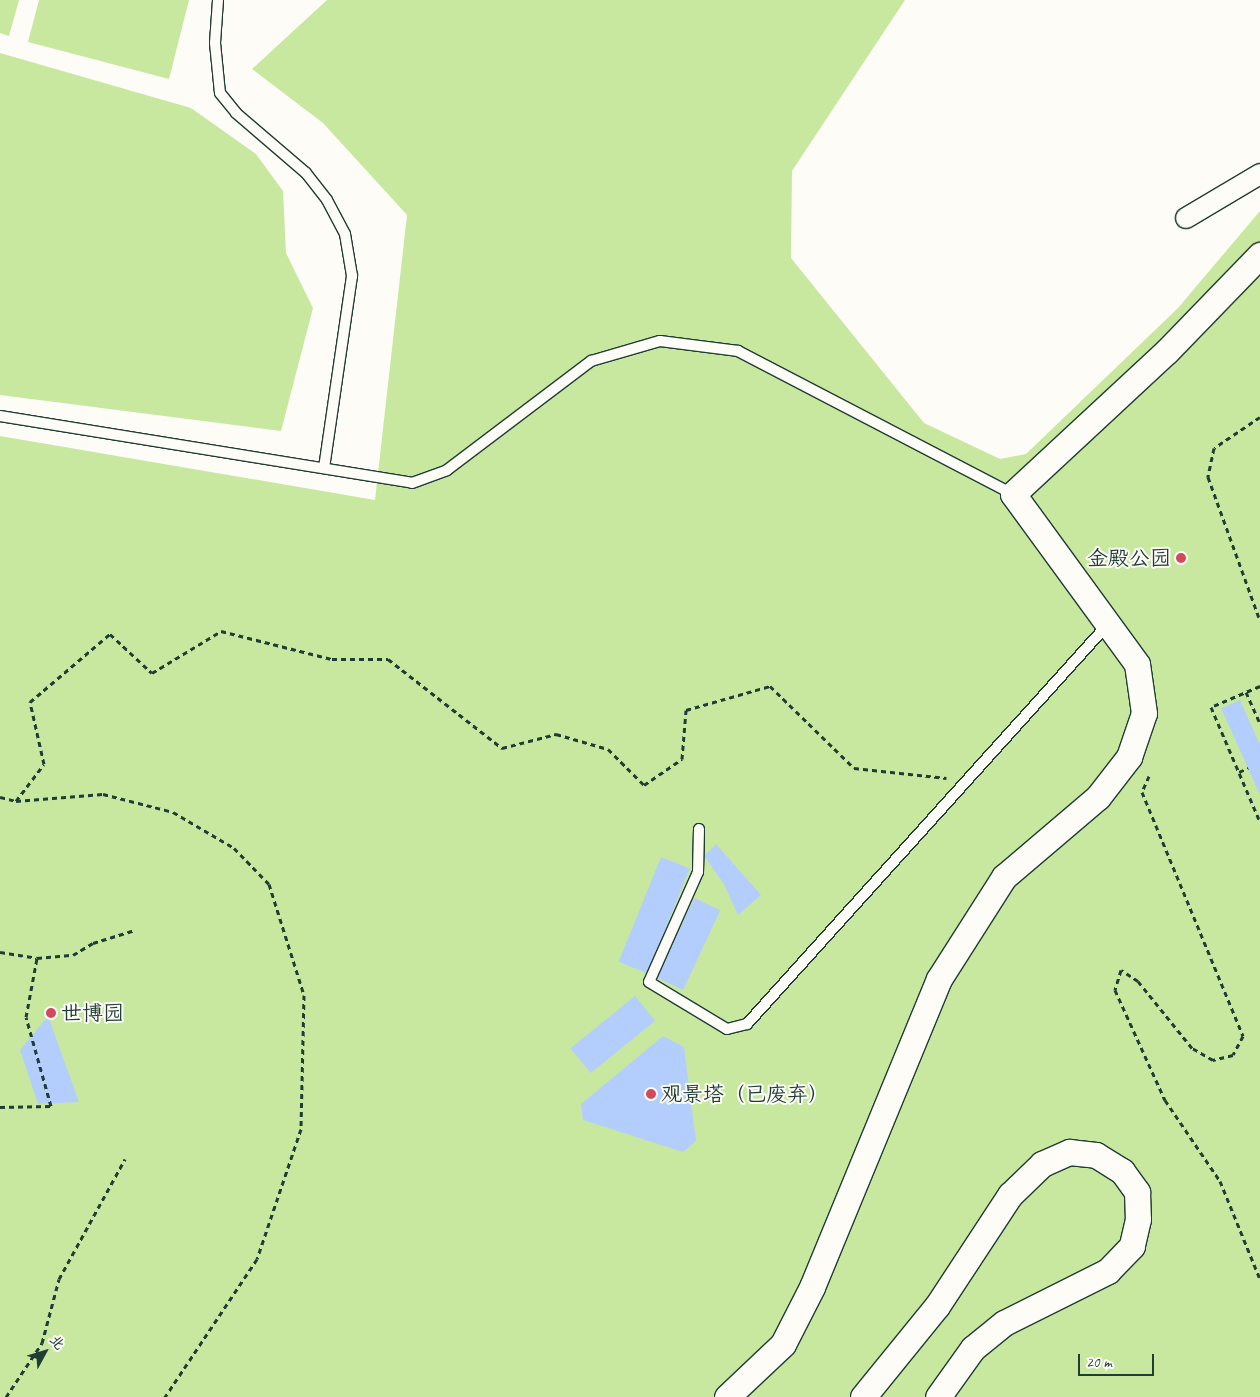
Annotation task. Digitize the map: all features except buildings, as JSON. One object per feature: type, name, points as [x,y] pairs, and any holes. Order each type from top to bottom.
[{"type":"street","points":[[1186,218],[1260,174]]},
{"type":"street","points":[[727,1397],[783,1344],[812,1287],[939,980],[1004,877],[1098,797],[1129,757],[1144,713],[1138,674],[1109,623],[1013,494],[1167,351],[1260,255]]},
{"type":"street","points":[[863,1397],[937,1306],[1010,1195],[1042,1164],[1069,1152],[1096,1155],[1122,1171],[1137,1192],[1138,1219],[1132,1246],[1108,1271],[1004,1323],[973,1348],[938,1397]]},
{"type":"lane","points":[[218,0],[215,43],[220,93],[236,113],[306,173],[327,200],[345,234],[352,276],[324,468]]},
{"type":"lane","points":[[0,416],[412,483],[447,470],[591,361],[660,341],[738,351],[1013,494]]},
{"type":"lane","points":[[699,829],[698,872],[648,982],[727,1029],[747,1024],[964,780],[1109,623]]},
{"type":"path","points":[[1260,417],[1214,448],[1208,477],[1260,620]]},
{"type":"path","points":[[16,800],[44,764],[30,702],[110,634],[152,673],[221,631],[332,658],[388,659],[502,748],[556,734],[608,749],[644,785],[682,760],[686,710],[770,686],[854,768],[964,780]]},
{"type":"path","points":[[1260,686],[1211,707],[1260,822]]},
{"type":"path","points":[[1246,692],[1260,724]]},
{"type":"path","points":[[1238,772],[1248,768]]},
{"type":"path","points":[[1152,769],[1142,792],[1243,1036],[1233,1055],[1213,1060],[1192,1048],[1138,981],[1120,970],[1115,990],[1165,1100],[1220,1181],[1260,1278]]},
{"type":"path","points":[[0,797],[16,800],[103,794],[173,812],[234,848],[269,884],[304,995],[301,1129],[257,1259],[164,1397]]},
{"type":"path","points":[[0,952],[37,958],[73,955],[92,943],[135,930]]},
{"type":"path","points":[[0,1107],[51,1106],[26,1016],[37,958]]},
{"type":"path","points":[[6,1397],[42,1343],[59,1279],[124,1159]]},
{"type":"green space","points":[[0,0],[19,0],[9,36],[0,33]]},
{"type":"green space","points":[[39,0],[189,0],[169,79],[28,42]]},
{"type":"green space","points":[[327,0],[905,0],[792,171],[791,258],[924,423],[1000,459],[1026,454],[1178,308],[1260,211],[1260,1397],[0,1397],[0,436],[375,500],[407,215],[323,123],[252,69]]},
{"type":"green space","points":[[0,53],[191,108],[256,154],[283,191],[286,253],[313,308],[281,431],[0,395]]},
{"type":"place","name":"金殿公园","points":[[1181,558]]},
{"type":"place","name":"世博园","points":[[51,1013]]},
{"type":"place","name":"观景塔（已废弃）","points":[[651,1094]]}]
